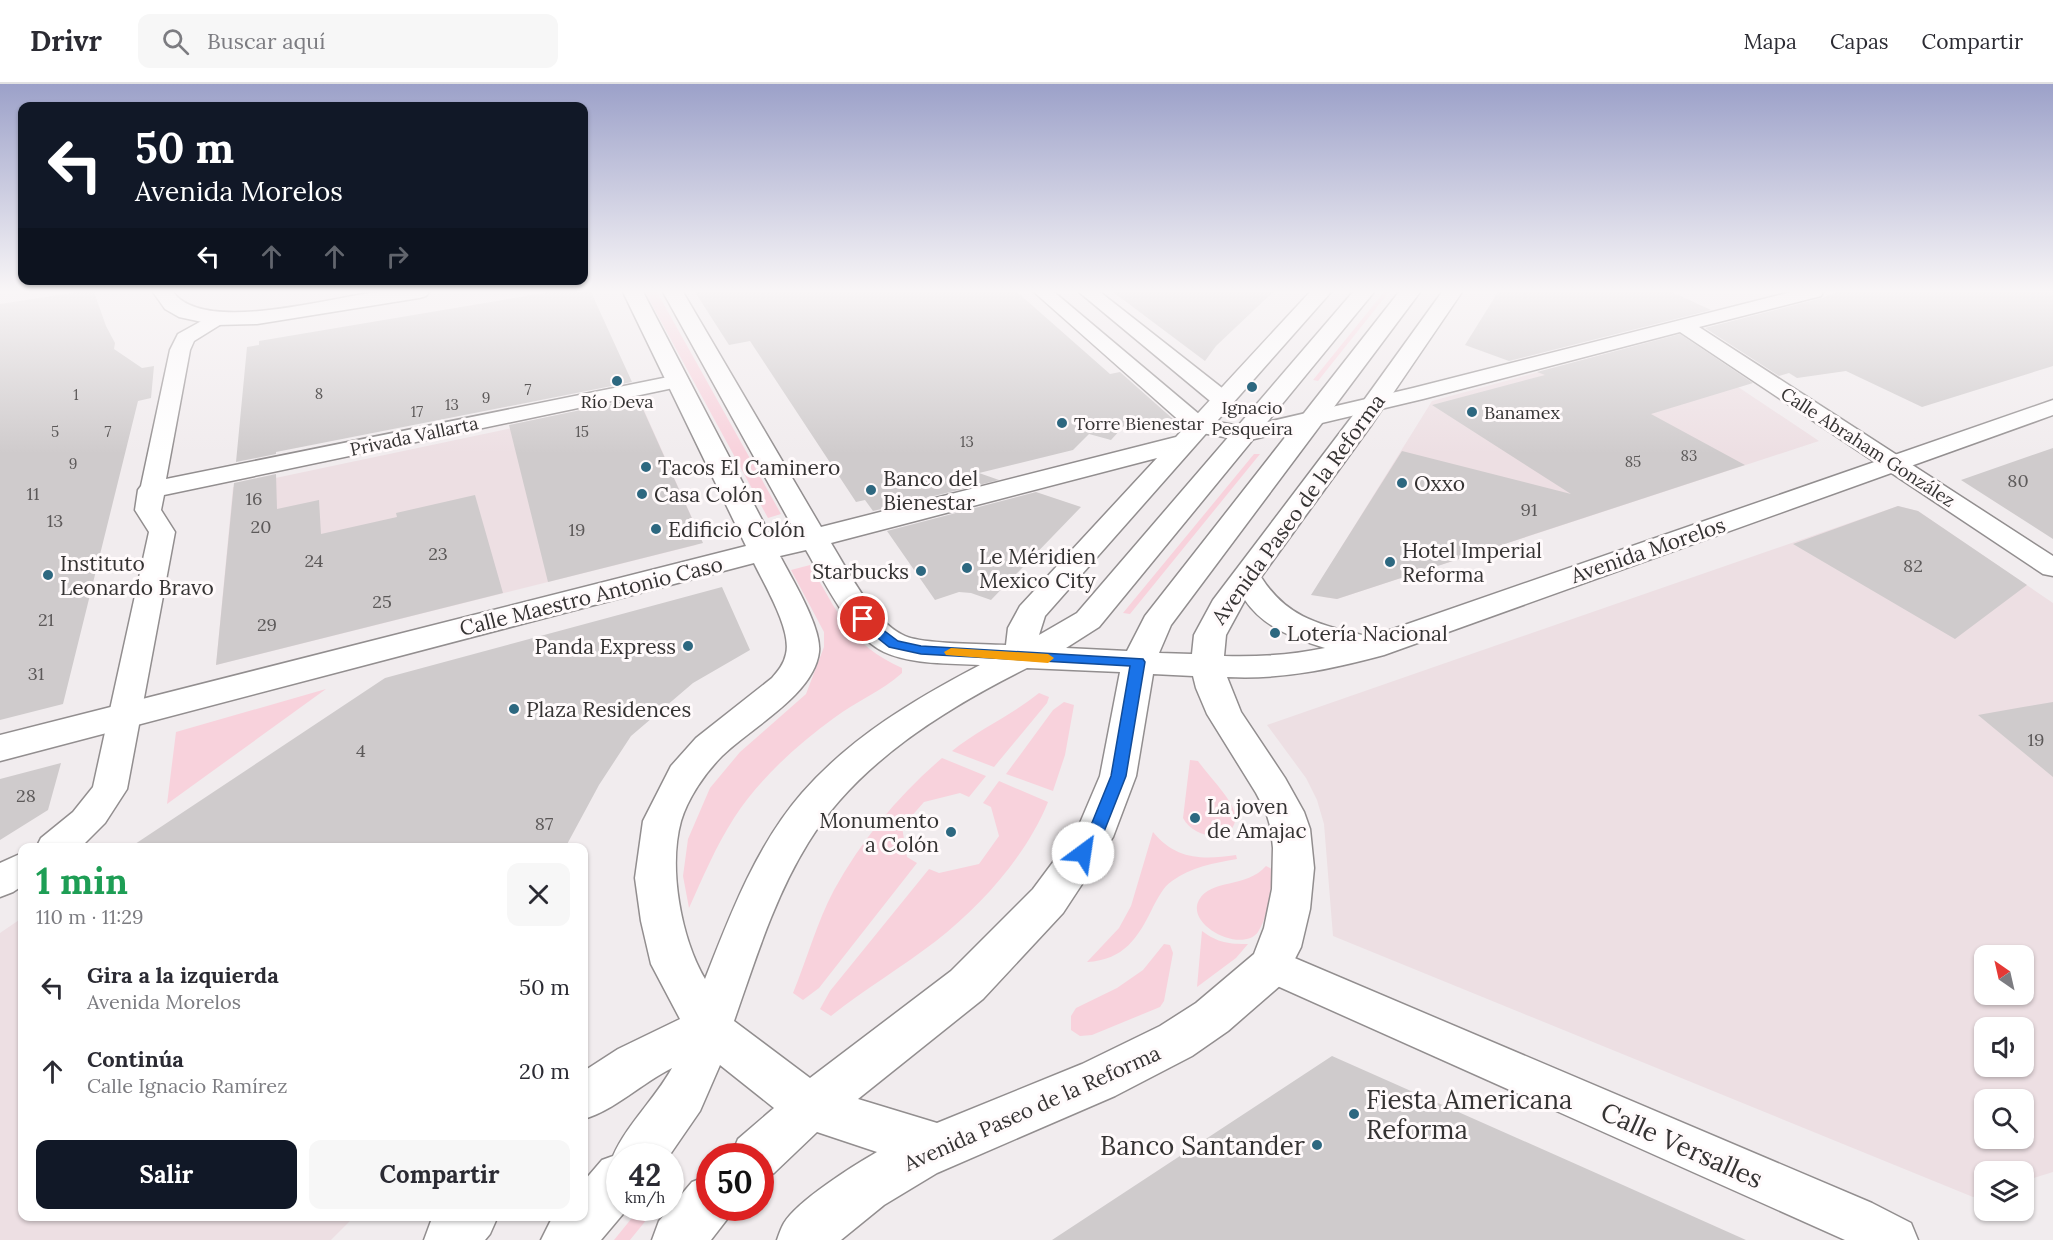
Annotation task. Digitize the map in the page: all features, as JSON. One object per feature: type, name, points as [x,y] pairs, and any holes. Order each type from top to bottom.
[{"type":"street","points":[[62,843],[76,834],[96,813],[110,789],[162,532],[148,510],[150,490],[181,346]]},
{"type":"street","points":[[660,346],[764,551],[803,635],[803,653],[797,669],[784,686],[708,747],[684,777],[662,821],[656,878],[662,921],[673,964],[708,1028],[810,1107],[936,1147]]},
{"type":"street","name":"Avenida Morelos","points":[[704,346],[813,538],[863,619],[894,644],[921,650],[1208,666],[1258,668],[1300,664],[1372,648],[2053,407]]},
{"type":"street","points":[[1099,346],[1191,435],[1246,434],[1604,346]]},
{"type":"street","points":[[1155,346],[1222,400]]},
{"type":"street","points":[[1021,657],[1024,628],[1031,613],[1272,346]]},
{"type":"street","points":[[647,1143],[689,1085],[708,1028],[765,886],[796,830],[818,801],[844,774],[896,731],[967,686],[1021,657],[1063,639],[1088,620],[1319,346]]},
{"type":"street","name":"Avenida Paseo de la Reforma","points":[[770,1143],[810,1107],[967,985],[1048,901],[1094,837],[1118,776],[1138,662],[1156,623],[1369,346]]},
{"type":"street","name":"Avenida Paseo de la Reforma","points":[[803,1240],[870,1183],[936,1147],[1099,1082],[1185,1037],[1232,1002],[1271,966],[1287,924],[1293,895],[1293,849],[1285,814],[1265,776],[1218,704],[1208,666],[1206,646],[1212,623],[1415,346]]},
{"type":"street","name":"Calle Abraham González","points":[[1714,346],[2053,568]]},
{"type":"street","name":"Privada Vallarta","points":[[150,490],[678,381]]},
{"type":"street","name":"Calle Maestro Antonio Caso","points":[[0,748],[764,551],[1191,435]]},
{"type":"street","points":[[1245,576],[1261,601],[1288,623],[1322,637],[1372,648]]},
{"type":"street","points":[[0,882],[18,870]]},
{"type":"street","name":"Calle Versalles","points":[[1271,966],[1855,1220],[1894,1240]]},
{"type":"street","points":[[588,1094],[633,1064],[708,1028]]},
{"type":"street","points":[[588,1215],[606,1194]]},
{"type":"street","points":[[678,1240],[696,1218]]},
{"type":"street","points":[[450,1240],[467,1221]]},
{"type":"street","points":[[567,1240],[583,1221]]},
{"type":"shaded area","points":[[674,346],[687,346],[781,514],[768,518]]},
{"type":"shaded area","points":[[1340,346],[1346,346],[1318,381],[1313,380]]},
{"type":"shaded area","points":[[1636,346],[1677,346],[1819,441],[1337,599],[1323,597],[1317,586],[1432,401]]},
{"type":"shaded area","points":[[640,401],[701,538],[696,545],[216,665],[233,487]]},
{"type":"shaded area","points":[[1254,454],[1260,454],[1130,614],[1123,613]]},
{"type":"shaded area","points":[[1898,506],[1918,511],[2053,603],[2053,1172],[2034,1178],[2034,1161],[1974,1161],[1973,1197],[1333,936],[1324,824],[1317,800],[1306,778],[1267,725]]},
{"type":"shaded area","points":[[810,565],[837,612],[857,637],[869,649],[902,668],[902,673],[820,728],[767,776],[727,829],[689,908],[683,876],[688,839],[710,788],[740,752],[806,694],[824,647],[824,632],[791,570]]},
{"type":"shaded area","points":[[326,689],[167,804],[176,732]]},
{"type":"shaded area","points":[[1039,693],[1049,697],[1047,703],[994,767],[952,751],[1018,708]]},
{"type":"shaded area","points":[[1064,702],[1074,705],[1065,755],[1053,791],[1006,774],[1053,710]]},
{"type":"shaded area","points":[[942,758],[986,776],[969,797],[960,793],[924,802],[902,827],[907,857],[917,863],[819,988],[803,1000],[793,993],[834,890],[856,853],[882,819],[910,787]]},
{"type":"shaded area","points":[[1190,760],[1198,761],[1232,805],[1235,821],[1226,833],[1217,836],[1198,832],[1183,818]]},
{"type":"shaded area","points":[[999,781],[1048,802],[1028,841],[1001,878],[970,912],[923,951],[831,1016],[820,1009],[830,991],[929,869],[939,873],[979,864],[999,836],[991,807],[983,803]]},
{"type":"shaded area","points":[[1153,832],[1171,848],[1181,853],[1201,857],[1236,855],[1237,859],[1211,864],[1179,876],[1166,886],[1142,928],[1128,945],[1111,957],[1087,962],[1119,928],[1131,906]]},
{"type":"shaded area","points":[[1266,866],[1274,870],[1267,910],[1258,932],[1250,938],[1240,940],[1217,934],[1207,927],[1200,919],[1197,909],[1204,893],[1249,878]]},
{"type":"shaded area","points":[[18,921],[18,1221],[350,1221],[331,1240],[0,1240],[0,933]]},
{"type":"shaded area","points":[[1202,931],[1224,942],[1248,944],[1236,958],[1197,987]]},
{"type":"shaded area","points":[[1164,944],[1170,945],[1173,953],[1164,1001],[1160,1007],[1092,1035],[1080,1036],[1071,1030],[1071,1016],[1076,1008],[1117,988],[1143,970]]},
{"type":"shaded area","points":[[629,1221],[645,1221],[630,1240],[614,1240]]},
{"type":"building","points":[[0,346],[115,346],[114,349],[142,368],[154,366],[151,398],[138,401],[63,704],[0,720]]},
{"type":"building","points":[[616,346],[632,382],[276,452],[276,454],[236,462],[247,347]]},
{"type":"building","points":[[753,346],[1078,346],[1110,374],[1120,372],[1182,427],[1180,429],[1132,417],[1111,440],[1089,434],[1073,450],[979,473],[999,480],[873,511],[865,500],[856,502]]},
{"type":"building","points":[[1185,346],[1216,346],[1205,361]]},
{"type":"building","points":[[1468,346],[1569,346],[1509,361]]},
{"type":"building","points":[[1635,346],[1698,346],[1753,383],[1651,414],[1745,465],[1337,599],[1311,595],[1402,451],[1571,494],[1432,405],[1545,375],[1537,372]]},
{"type":"building","points":[[1733,346],[2053,346],[2053,366],[1922,407],[1846,371],[1797,378],[1789,373],[1779,376]]},
{"type":"building","points":[[638,398],[703,543],[548,582],[509,425]]},
{"type":"building","points":[[2053,448],[2053,539],[1961,480]]},
{"type":"building","points":[[276,474],[277,509],[319,500],[321,534],[397,517],[396,513],[475,495],[503,593],[216,665],[234,483]]},
{"type":"building","name":"Le Méridien Mexico City","points":[[1036,492],[1081,507],[991,600],[971,593],[959,592],[935,600],[887,531]]},
{"type":"building","points":[[1898,506],[1918,511],[2027,585],[1955,639],[1793,544]]},
{"type":"building","points":[[722,587],[750,650],[693,683],[631,736],[599,785],[568,843],[137,843],[385,678]]},
{"type":"building","points":[[2053,702],[2053,777],[1978,715],[2023,707]]},
{"type":"building","points":[[61,763],[48,810],[0,840],[0,779]]},
{"type":"building","name":"Fiesta Americana Reforma","points":[[1332,1056],[1596,1173],[1746,1240],[1052,1240]]},
{"type":"slow traffic","points":[[951,652],[1048,658]]},
{"type":"place","name":"Río Deva","points":[[617,381]]},
{"type":"place","name":"Ignacio Pesqueira","points":[[1252,387]]},
{"type":"place","name":"Banamex","points":[[1472,412]]},
{"type":"place","name":"Torre Bienestar","points":[[1062,423]]},
{"type":"place","name":"Tacos El Caminero","points":[[646,467]]},
{"type":"place","name":"Oxxo","points":[[1402,483]]},
{"type":"place","name":"Banco del Bienestar","points":[[871,490]]},
{"type":"place","name":"Casa Colón","points":[[642,494]]},
{"type":"place","name":"Edificio Colón","points":[[656,529]]},
{"type":"place","name":"Hotel Imperial Reforma","points":[[1390,562]]},
{"type":"place","name":"Le Méridien Mexico City","points":[[967,568]]},
{"type":"place","name":"Starbucks","points":[[921,571]]},
{"type":"place","name":"Instituto Leonardo Bravo","points":[[48,575]]},
{"type":"place","name":"Lotería Nacional","points":[[1275,633]]},
{"type":"place","name":"Panda Express","points":[[688,646]]},
{"type":"place","name":"Plaza Residences","points":[[514,709]]},
{"type":"place","name":"La joven de Amajac","points":[[1195,818]]},
{"type":"place","name":"Monumento a Colón","points":[[951,832]]},
{"type":"place","name":"Fiesta Americana Reforma","points":[[1354,1114]]},
{"type":"place","name":"Banco Santander","points":[[1317,1145]]},
{"type":"route","points":[[863,619],[876,632],[894,644],[921,650],[1138,662],[1118,776],[1094,837],[1083,853]]}]
